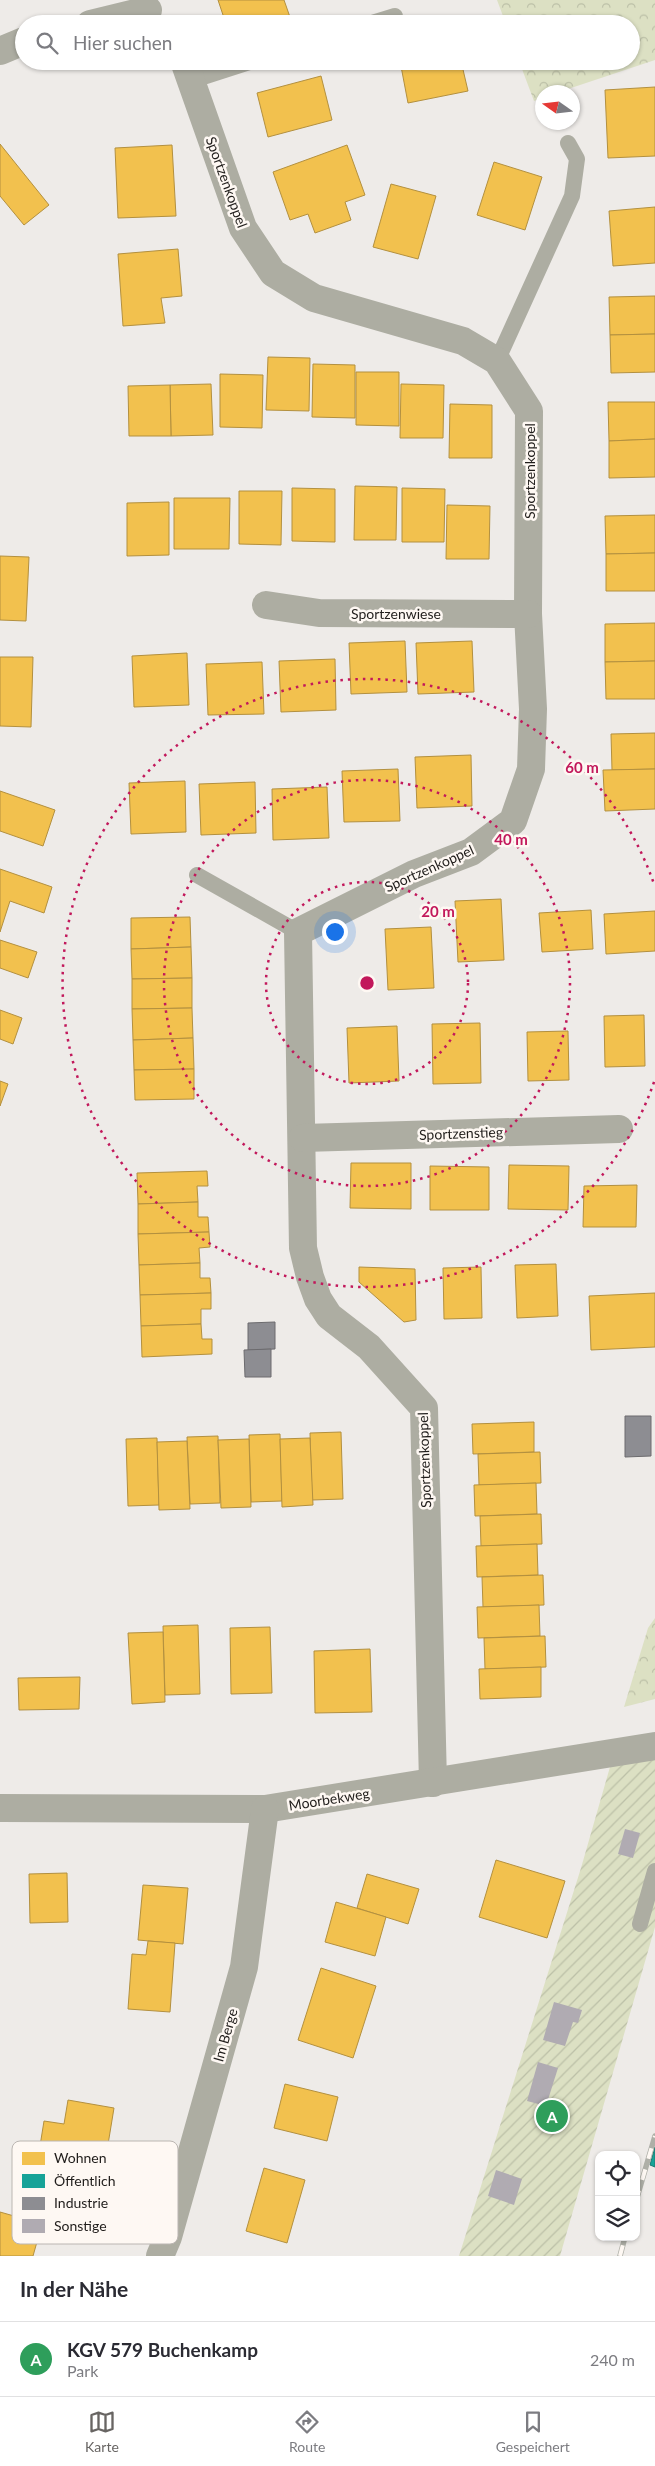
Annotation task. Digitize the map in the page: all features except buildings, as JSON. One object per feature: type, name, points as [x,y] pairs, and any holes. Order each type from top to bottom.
[{"type":"street","points":[[134,15],[153,11]]},
{"type":"street","points":[[0,51],[15,45]]},
{"type":"street","name":"Sportzenkoppel","points":[[188,71],[243,228],[273,273],[314,298],[463,341],[498,361],[529,411],[528,614],[532,710],[531,769],[513,821],[471,852],[414,874],[298,932],[303,1138],[303,1248],[310,1277],[318,1299],[329,1316],[370,1347],[424,1408],[433,1783]]},
{"type":"street","name":"Sportzenwiese","points":[[266,605],[319,613],[528,614]]},
{"type":"street","name":"Sportzenstieg","points":[[303,1138],[619,1129]]},
{"type":"street","name":"Moorbekweg","points":[[0,1808],[265,1809],[655,1746]]},
{"type":"street","name":"Im Berge","points":[[178,2202],[244,1968],[265,1809]]},
{"type":"street","name":"Im Berge","points":[[160,2256],[165,2244]]},
{"type":"lane","points":[[498,361],[572,196],[577,159],[568,143]]},
{"type":"lane","points":[[197,875],[298,932]]},
{"type":"lane","points":[[640,1924],[655,1871]]},
{"type":"green space","points":[[497,0],[655,0],[655,60],[640,65],[640,15],[503,15]]},
{"type":"green space","points":[[522,70],[625,70],[580,85],[535,85],[535,101]]},
{"type":"green space","points":[[655,1618],[655,1699],[624,1707],[648,1628]]},
{"type":"green space","points":[[655,1747],[655,1927],[560,2256],[459,2256],[581,1868],[614,1753]]},
{"type":"railway","points":[[637,2196],[655,2136]]},
{"type":"railway","points":[[620,2256],[624,2241]]},
{"type":"place","name":"KGV 579 Buchenkamp","points":[[552,2116]]}]
